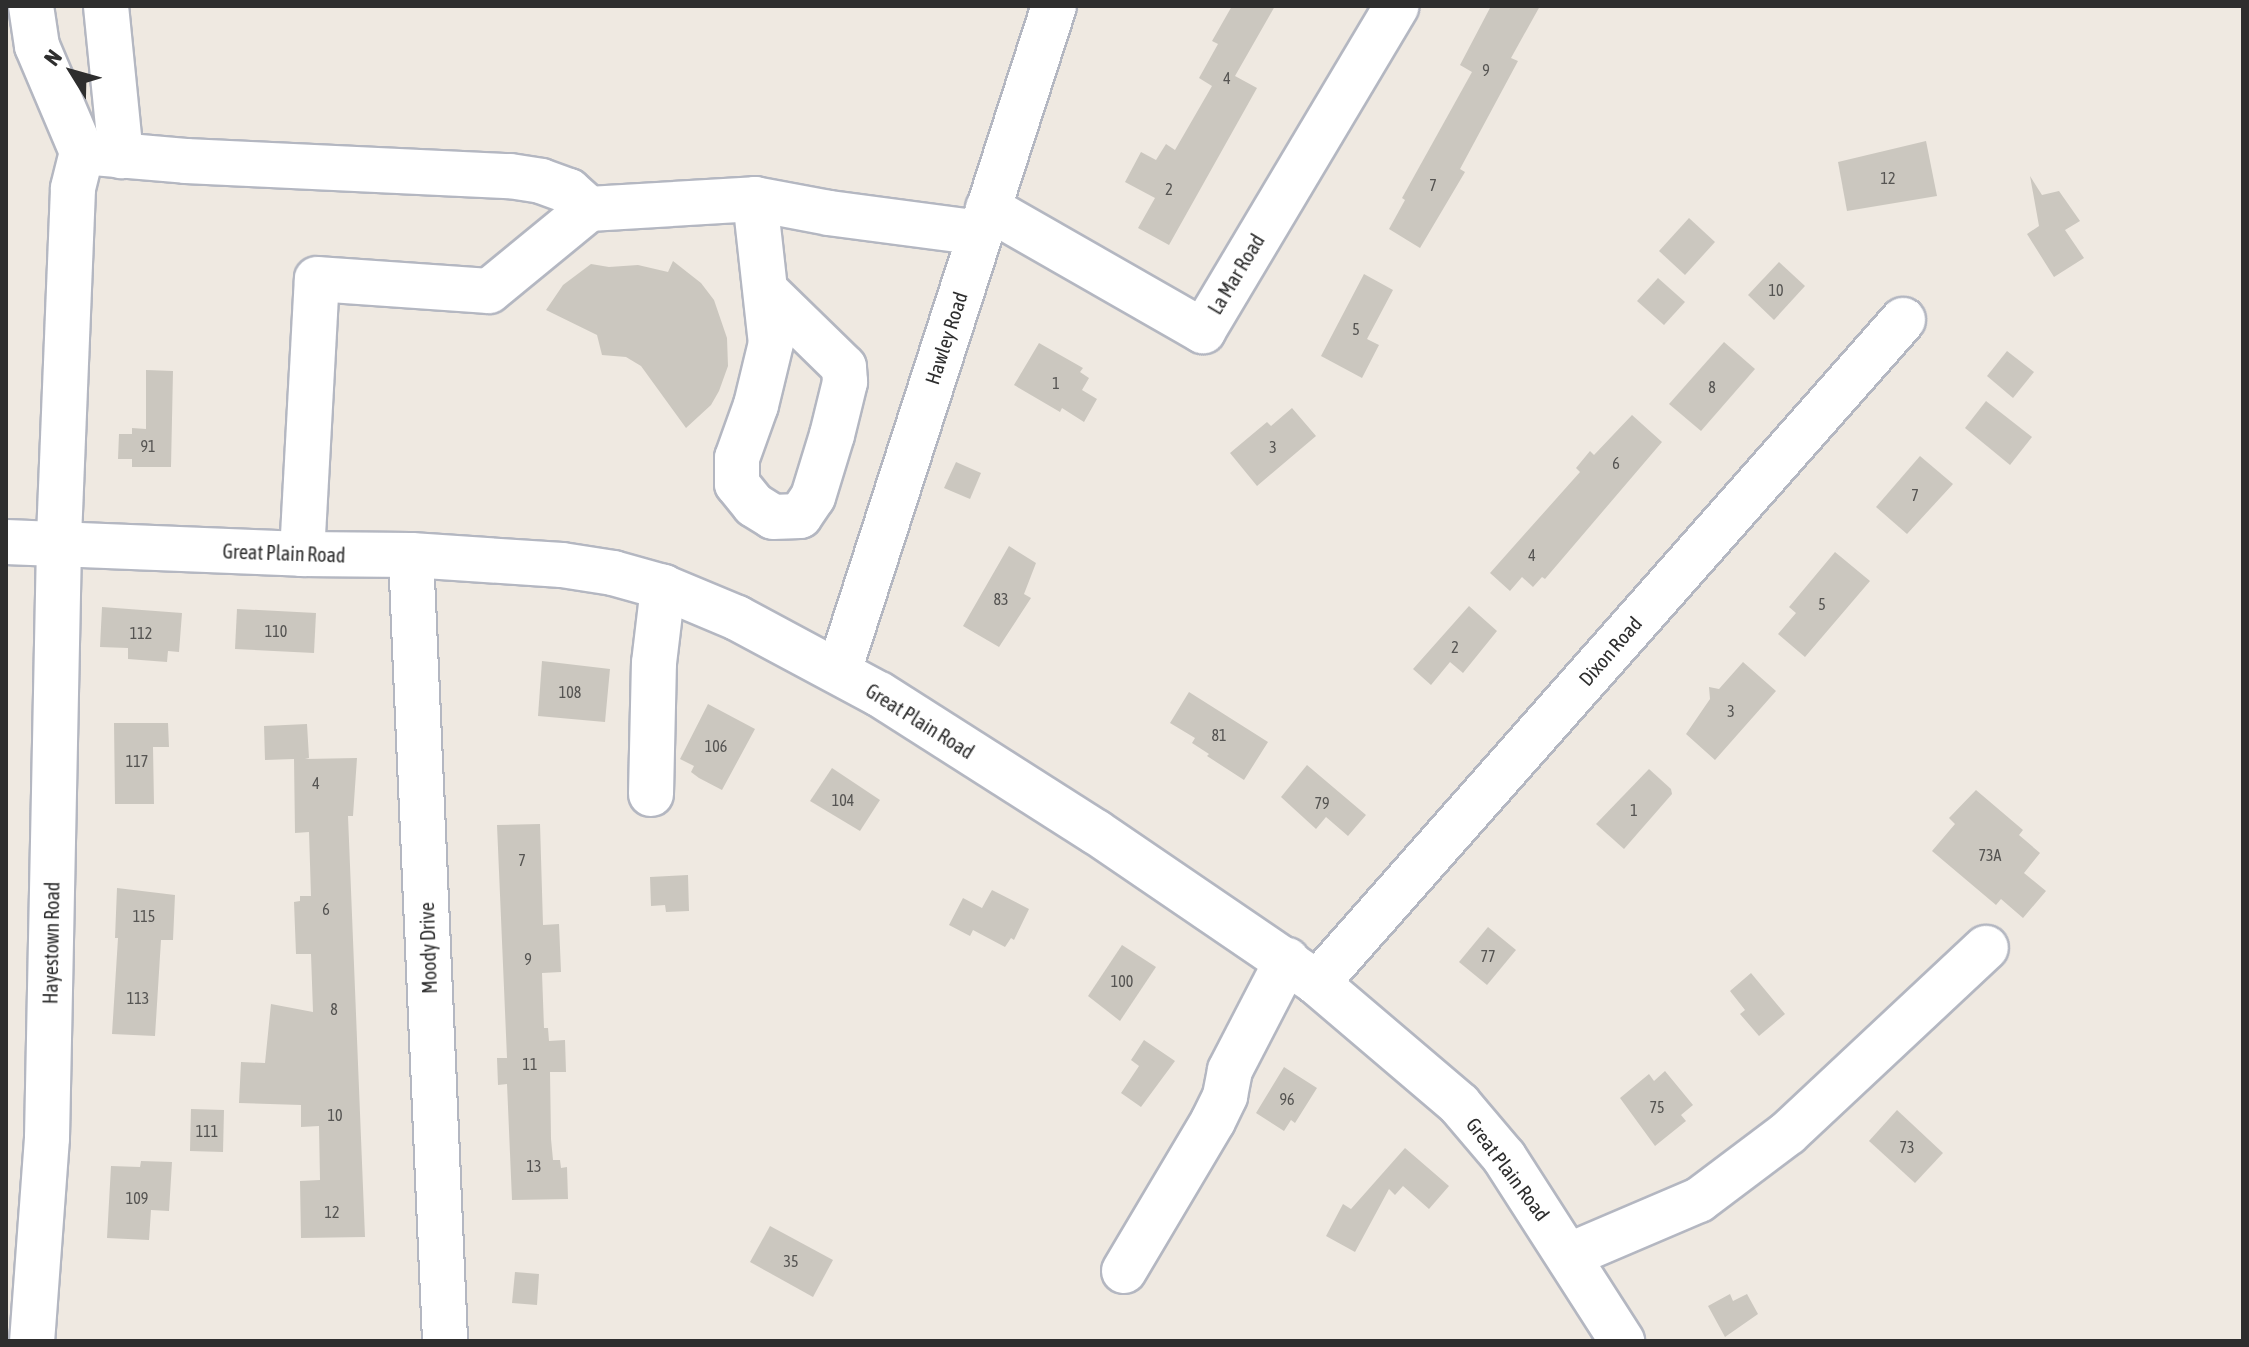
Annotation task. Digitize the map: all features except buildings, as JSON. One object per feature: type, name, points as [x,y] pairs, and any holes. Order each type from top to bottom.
[{"type":"street","points":[[31,6],[37,46],[101,154],[510,176],[541,181],[569,191],[589,209]]},
{"type":"street","name":"Hayestown Road","points":[[32,1341],[47,1138],[59,545],[73,189],[101,154],[106,6]]},
{"type":"street","name":"Hawley Road","points":[[839,671],[1054,6]]},
{"type":"street","name":"La Mar Road","points":[[984,220],[1203,331],[1397,6]]},
{"type":"street","points":[[302,554],[317,279],[489,291],[589,209],[755,199],[829,213],[984,220]]},
{"type":"street","points":[[755,199],[766,291]]},
{"type":"street","name":"Dixon Road","points":[[1124,1271],[1213,1121],[1225,1096],[1230,1070],[1302,972],[1903,320]]},
{"type":"street","name":"Great Plain Road","points":[[6,542],[302,554],[411,555],[562,565],[613,573],[663,587],[737,618],[839,671],[1096,832],[1302,972],[1459,1104],[1504,1157],[1570,1255],[1622,1341]]},
{"type":"street","name":"Moody Drive","points":[[411,555],[445,1341]]},
{"type":"street","points":[[651,794],[654,663],[663,587]]},
{"type":"street","points":[[1570,1255],[1699,1200],[1788,1133],[1986,948]]}]
